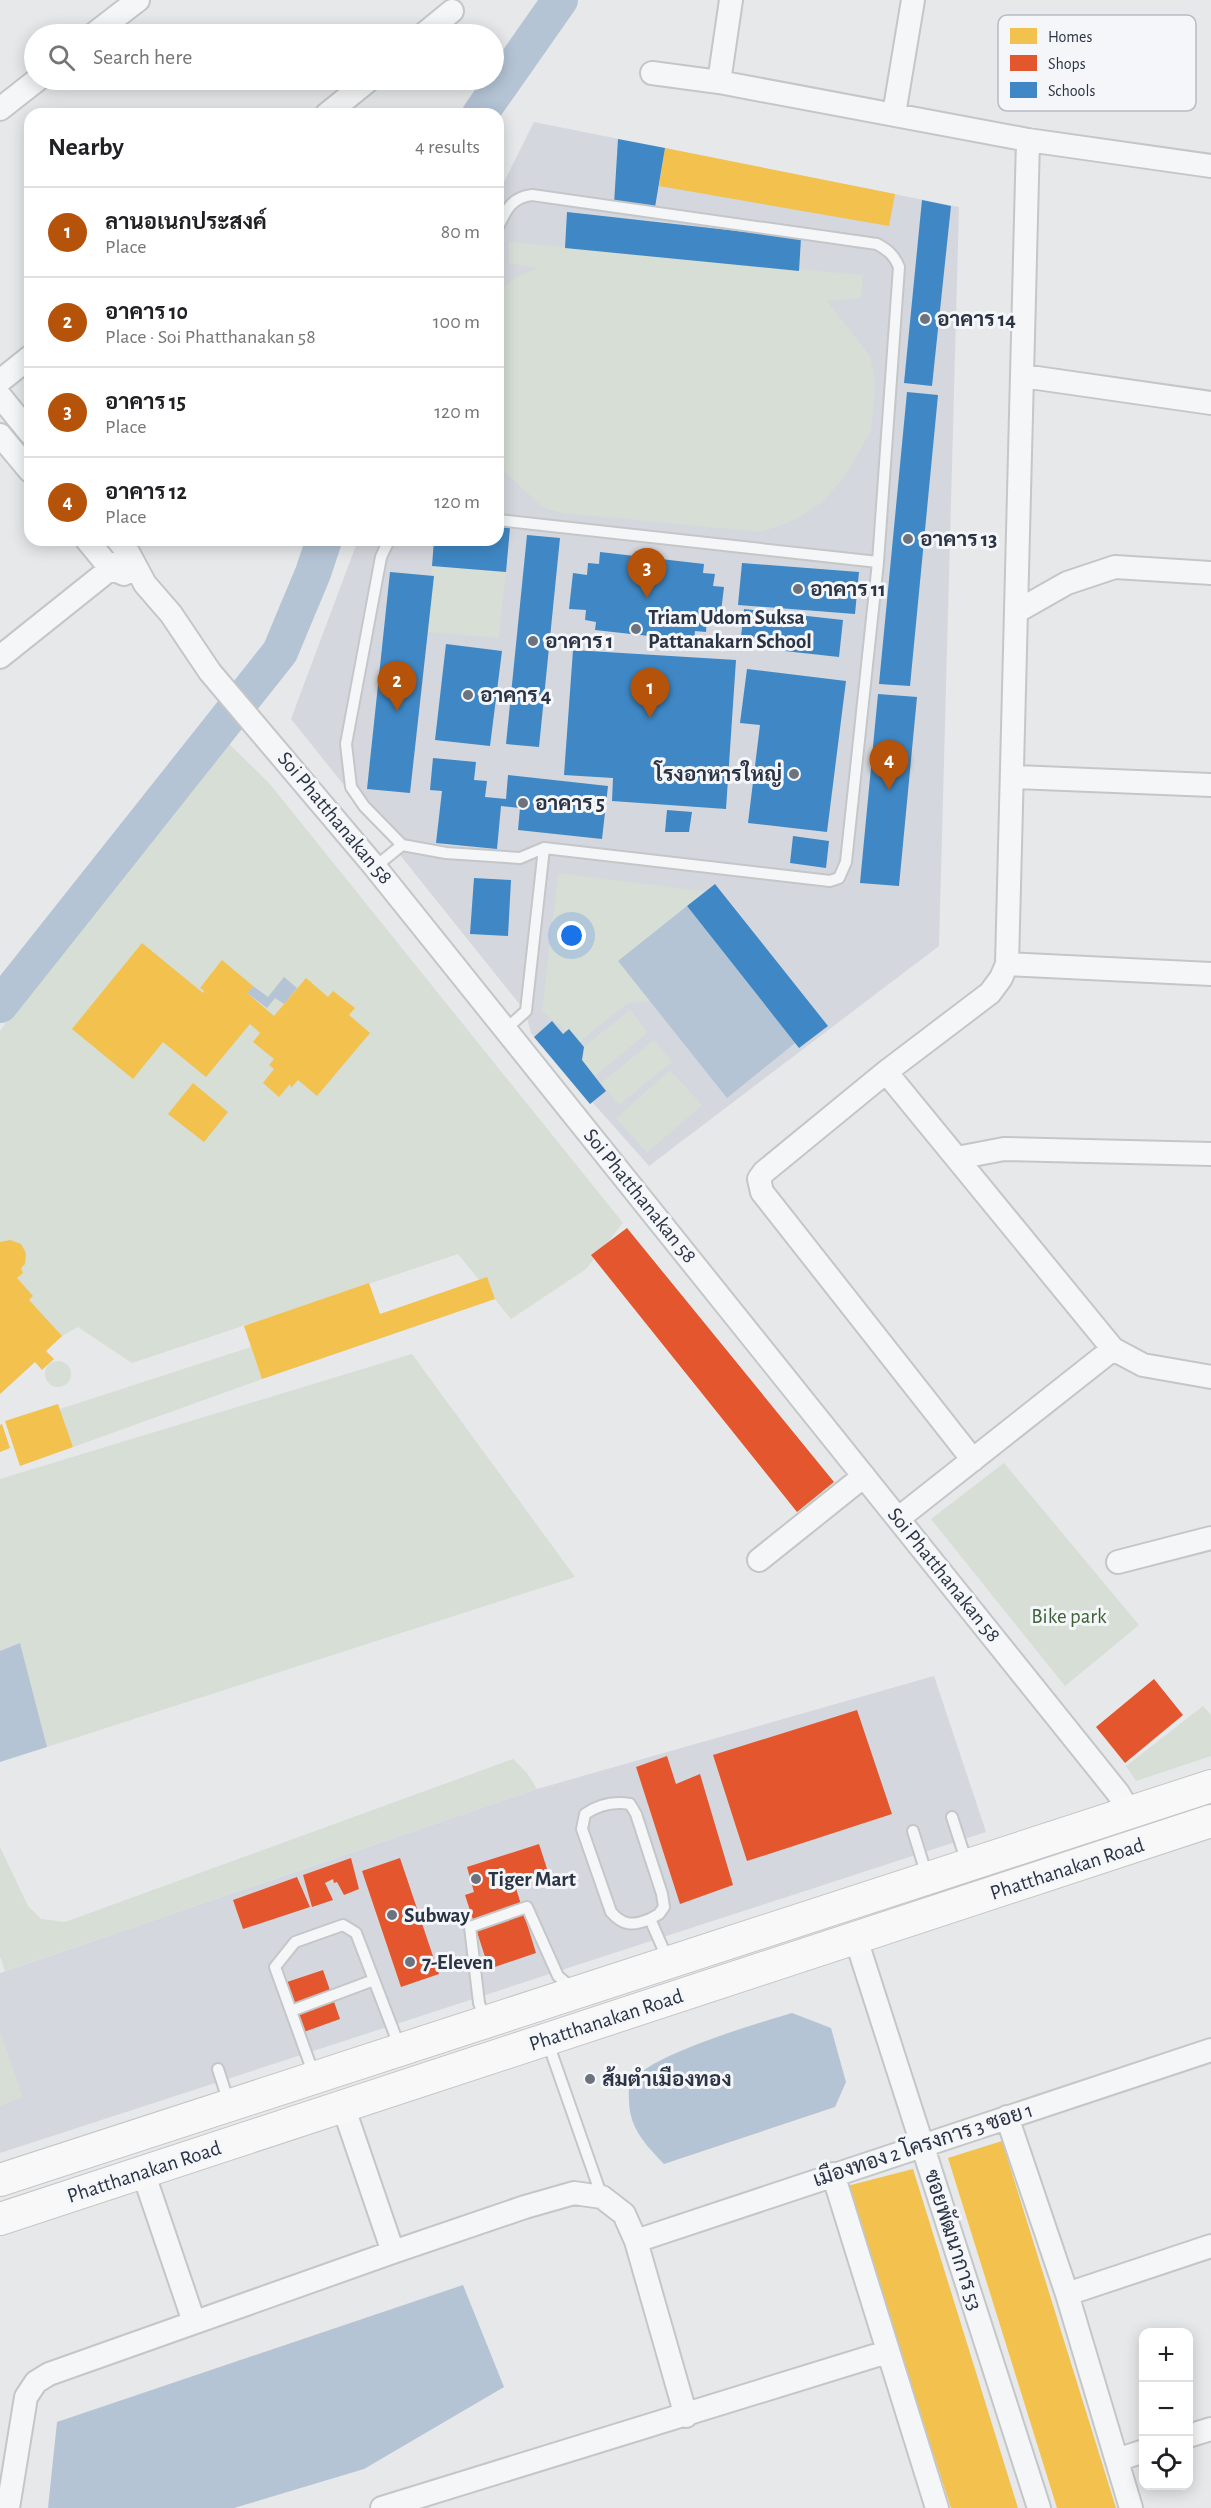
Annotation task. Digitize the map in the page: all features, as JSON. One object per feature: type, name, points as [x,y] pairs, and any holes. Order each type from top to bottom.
[{"type":"main road","name":"Phatthanakan Road","points":[[0,2180],[1211,1786]]},
{"type":"main road","points":[[1130,1813],[1139,1845]]},
{"type":"main road","name":"Phatthanakan Road","points":[[0,2219],[1211,1821]]},
{"type":"main road","points":[[832,1908],[856,1939]]},
{"type":"main road","points":[[230,2105],[240,2140]]},
{"type":"street","points":[[107,24],[138,0]]},
{"type":"street","points":[[719,82],[731,0]]},
{"type":"street","points":[[894,114],[913,0]]},
{"type":"street","points":[[436,24],[452,11]]},
{"type":"street","points":[[652,73],[719,82],[1028,140],[1211,166]]},
{"type":"street","points":[[0,109],[24,90]]},
{"type":"street","points":[[334,108],[357,90]]},
{"type":"street","points":[[973,1460],[762,1192],[759,1179],[764,1172],[886,1072],[990,993],[1001,978],[1007,964],[1014,777],[1028,140]]},
{"type":"street","points":[[0,381],[24,362]]},
{"type":"street","points":[[1023,376],[1211,403]]},
{"type":"street","points":[[0,396],[24,426]]},
{"type":"street","points":[[0,435],[24,464]]},
{"type":"street","name":"Soi Phatthanakan 58","points":[[92,546],[110,568],[145,584]]},
{"type":"street","points":[[0,657],[110,568],[123,547]]},
{"type":"street","name":"Soi Phatthanakan 58","points":[[123,547],[145,584],[171,614],[210,672],[288,761],[506,1029],[1118,1793],[1130,1813]]},
{"type":"street","points":[[1016,612],[1066,582],[1115,567],[1211,573]]},
{"type":"street","points":[[1014,777],[1211,785]]},
{"type":"street","points":[[1007,964],[1211,974]]},
{"type":"street","points":[[886,1072],[1113,1348],[1143,1365],[1211,1377]]},
{"type":"street","points":[[957,1158],[1004,1149],[1211,1154]]},
{"type":"street","points":[[898,1518],[1113,1348]]},
{"type":"street","points":[[759,1560],[864,1476]]},
{"type":"street","points":[[1118,1562],[1211,1538]]},
{"type":"street","name":"ซอยพัฒนาการ 53","points":[[856,1939],[1039,2508]]},
{"type":"street","name":"เมืองทอง 2 โครงการ 3 ซอย 1","points":[[636,2241],[1211,2050]]},
{"type":"street","points":[[343,2106],[393,2252]]},
{"type":"street","points":[[1007,2117],[1067,2294],[1131,2508]]},
{"type":"street","points":[[143,2172],[194,2322]]},
{"type":"street","points":[[833,2174],[936,2508]]},
{"type":"street","points":[[8,2508],[6,2481],[26,2397],[36,2382],[49,2374],[393,2252],[525,2207],[574,2193],[602,2197],[624,2214],[636,2241],[686,2415]]},
{"type":"street","points":[[1067,2294],[1211,2246]]},
{"type":"street","points":[[382,2508],[887,2352]]},
{"type":"street","points":[[1193,2434],[1211,2429]]},
{"type":"street","points":[[1117,2460],[1139,2452]]},
{"type":"lane","points":[[386,546],[381,557],[346,744],[351,787],[364,806],[402,845],[447,854],[520,858],[544,848],[830,881],[839,878],[846,862],[878,562],[899,267],[896,258],[877,244],[532,195],[522,196],[513,202],[504,217]]},
{"type":"lane","points":[[504,521],[878,562]]},
{"type":"lane","points":[[375,867],[402,845]]},
{"type":"lane","points":[[506,1029],[526,1011],[544,848]]},
{"type":"lane","points":[[618,1802],[630,1804],[636,1814],[662,1894],[664,1907],[659,1914],[650,1918],[635,1925],[619,1921],[611,1912],[582,1829],[585,1815],[593,1809],[618,1802]]},
{"type":"lane","points":[[952,1817],[968,1866]]},
{"type":"lane","points":[[913,1831],[928,1879]]},
{"type":"lane","points":[[486,2022],[479,2003],[470,1928],[527,1907],[558,1976],[578,1993]]},
{"type":"lane","points":[[650,1918],[669,1963]]},
{"type":"lane","points":[[315,2078],[275,1967],[296,1942],[343,1925],[356,1933],[401,2050]]},
{"type":"lane","points":[[291,2011],[374,1980]]},
{"type":"lane","points":[[547,2039],[602,2197]]},
{"type":"lane","points":[[218,2069],[230,2105]]},
{"type":"shaded area","name":"Triam Udom Suksa Pattanakarn School","points":[[534,122],[959,207],[939,946],[649,1166],[531,1033],[525,1011],[291,719],[356,546],[504,546],[504,182]]},
{"type":"shaded area","points":[[934,1676],[986,1832],[0,2153],[0,1973],[537,1789]]},
{"type":"green space","points":[[509,242],[863,275],[861,298],[827,301],[870,356],[876,383],[871,431],[843,479],[821,503],[795,520],[761,532],[561,513],[542,507],[504,470],[504,288],[516,277],[538,268],[509,263]]},
{"type":"green space","points":[[432,566],[506,572],[499,638],[428,632]]},
{"type":"green space","points":[[227,742],[269,783],[623,1223],[586,1269],[511,1319],[458,1254],[132,1363],[78,1327],[62,1336],[0,1394],[0,1031],[66,938]]},
{"type":"green space","points":[[558,873],[712,892],[651,1001],[628,1003],[579,1042],[542,1011]]},
{"type":"green space","points":[[630,1010],[648,1032],[595,1076],[576,1053]]},
{"type":"green space","points":[[654,1040],[672,1062],[619,1105],[601,1083]]},
{"type":"green space","points":[[670,1070],[702,1105],[647,1153],[616,1118]]},
{"type":"green space","points":[[251,1347],[262,1379],[73,1447],[60,1409]]},
{"type":"green space","points":[[412,1354],[575,1577],[47,1747],[20,1644],[0,1651],[0,1479]]},
{"type":"green space","points":[[58,1361],[67,1365],[71,1374],[67,1383],[58,1387],[49,1383],[45,1374],[49,1365]]},
{"type":"green space","name":"Bike park","points":[[1004,1463],[1139,1625],[1065,1686],[931,1519]]},
{"type":"green space","points":[[1203,1706],[1211,1715],[1211,1756],[1136,1781],[1126,1766]]},
{"type":"green space","points":[[513,1759],[527,1773],[537,1789],[5,1971],[0,1956],[0,1847],[28,1906],[41,1919],[65,1922]]},
{"type":"green space","points":[[0,2031],[23,2097],[0,2106]]},
{"type":"water","points":[[687,906],[795,1043],[727,1098],[618,961]]},
{"type":"water","points":[[284,977],[297,988],[284,1004],[275,998],[267,1008],[247,993],[253,986],[268,997]]},
{"type":"water","points":[[20,1643],[47,1747],[0,1762],[0,1651]]},
{"type":"water","points":[[792,2013],[831,2028],[846,2082],[835,2107],[664,2164],[645,2143],[632,2120],[630,2084],[640,2073],[679,2052],[730,2032]]},
{"type":"water","points":[[463,2285],[504,2387],[364,2469],[234,2508],[48,2508],[57,2422]]},
{"type":"building: Homes","points":[[665,148],[895,194],[889,226],[659,186]]},
{"type":"building: Homes","points":[[142,943],[203,993],[204,991],[200,988],[222,960],[253,986],[247,993],[274,1016],[306,978],[328,997],[333,991],[355,1008],[349,1015],[370,1033],[317,1096],[298,1080],[291,1088],[290,1084],[279,1097],[263,1083],[274,1069],[269,1065],[274,1059],[253,1042],[260,1033],[250,1024],[206,1077],[163,1042],[133,1079],[72,1029]]},
{"type":"building: Homes","points":[[193,1083],[228,1112],[204,1142],[168,1114]]},
{"type":"building: Homes","points":[[10,1240],[21,1244],[26,1253],[25,1264],[21,1268],[23,1273],[17,1278],[33,1296],[29,1300],[62,1336],[46,1351],[54,1359],[42,1370],[35,1362],[0,1394],[0,1242]]},
{"type":"building: Homes","points":[[487,1277],[495,1299],[262,1379],[244,1326],[369,1283],[380,1314]]},
{"type":"building: Homes","points":[[58,1404],[73,1447],[20,1466],[5,1421]]},
{"type":"building: Homes","points":[[2,1424],[10,1448],[0,1452],[0,1425]]},
{"type":"building: Homes","points":[[1002,2141],[1116,2508],[1057,2508],[948,2158]]},
{"type":"building: Homes","points":[[913,2169],[1018,2508],[951,2508],[847,2186]]},
{"type":"building: Shops","points":[[627,1228],[834,1482],[797,1512],[591,1255]]},
{"type":"building: Shops","points":[[1154,1679],[1183,1715],[1125,1763],[1096,1727]]},
{"type":"building: Shops","points":[[857,1710],[892,1814],[747,1861],[713,1755]]},
{"type":"building: Shops","points":[[667,1756],[676,1784],[700,1774],[733,1885],[680,1904],[636,1767]]},
{"type":"building: Shops","points":[[539,1844],[549,1875],[515,1885],[536,1953],[489,1969],[465,1895],[474,1892],[467,1867]]},
{"type":"building: Shops","points":[[351,1858],[359,1889],[344,1895],[333,1879],[325,1883],[333,1900],[312,1907],[303,1875]]},
{"type":"building: Shops","points":[[400,1858],[439,1974],[401,1987],[362,1871]]},
{"type":"building: Shops","points":[[297,1877],[310,1907],[243,1929],[233,1900]]},
{"type":"building: Shops","points":[[323,1970],[340,2019],[301,2033],[284,1983]]},
{"type":"building: Schools","points":[[618,139],[665,148],[655,207],[614,204]]},
{"type":"building: Schools","name":"อาคาร 14","points":[[922,200],[951,206],[932,386],[904,383]]},
{"type":"building: Schools","points":[[567,212],[801,238],[799,271],[565,248]]},
{"type":"building: Schools","name":"อาคาร 13","points":[[907,392],[938,395],[910,686],[879,684]]},
{"type":"building: Schools","points":[[504,528],[510,528],[506,572],[432,566],[434,546],[504,546]]},
{"type":"building: Schools","name":"อาคาร 1","points":[[527,535],[560,538],[539,747],[506,744]]},
{"type":"building: Schools","points":[[600,552],[704,564],[703,573],[715,574],[713,586],[724,587],[720,620],[707,619],[706,632],[695,631],[694,641],[595,630],[596,622],[585,620],[586,610],[569,609],[573,573],[587,575],[588,563],[599,564]]},
{"type":"building: Schools","name":"อาคาร 11","points":[[742,563],[859,572],[855,614],[738,605]]},
{"type":"building: Schools","points":[[390,572],[434,576],[410,793],[367,789]]},
{"type":"building: Schools","points":[[744,609],[843,620],[839,657],[740,646]]},
{"type":"building: Schools","name":"อาคาร 4","points":[[446,644],[502,651],[490,746],[435,740]]},
{"type":"building: Schools","points":[[573,650],[736,660],[726,809],[612,801],[613,778],[564,775]]},
{"type":"building: Schools","name":"โรงอาหารใหญ่","points":[[747,669],[846,681],[827,832],[748,823],[760,725],[740,723]]},
{"type":"building: Schools","points":[[878,694],[917,697],[899,886],[860,883]]},
{"type":"building: Schools","name":"อาคาร 5","points":[[433,758],[476,762],[474,780],[487,781],[485,797],[506,799],[508,775],[608,786],[602,839],[518,830],[520,808],[501,806],[497,849],[436,843],[442,791],[430,790]]},
{"type":"building: Schools","points":[[667,810],[692,812],[689,832],[665,832]]},
{"type":"building: Schools","points":[[793,836],[829,841],[826,868],[790,863]]},
{"type":"building: Schools","points":[[474,878],[511,880],[508,936],[470,934]]},
{"type":"building: Schools","points":[[715,884],[828,1026],[799,1048],[687,906]]},
{"type":"building: Schools","points":[[552,1021],[563,1034],[569,1029],[584,1047],[582,1060],[606,1091],[590,1104],[534,1037]]},
{"type":"waterway","points":[[504,80],[560,0]]},
{"type":"waterway","points":[[484,108],[497,90]]},
{"type":"waterway","points":[[0,1005],[280,652],[322,546]]},
{"type":"place","name":"อาคาร 14","points":[[925,319]]},
{"type":"place","name":"อาคาร 13","points":[[908,539]]},
{"type":"place","name":"อาคาร 11","points":[[798,589]]},
{"type":"place","name":"อาคาร 15","points":[[647,598]]},
{"type":"place","name":"Triam Udom Suksa Pattanakarn School","points":[[636,629]]},
{"type":"place","name":"อาคาร 1","points":[[533,641]]},
{"type":"place","name":"อาคาร 4","points":[[468,695]]},
{"type":"place","name":"อาคาร 10","points":[[397,711]]},
{"type":"place","name":"ลานอเนกประสงค์","points":[[650,718]]},
{"type":"place","name":"โรงอาหารใหญ่","points":[[794,774]]},
{"type":"place","name":"อาคาร 12","points":[[889,790]]},
{"type":"place","name":"อาคาร 5","points":[[523,803]]},
{"type":"place","name":"Tiger Mart","points":[[476,1879]]},
{"type":"place","name":"Subway","points":[[392,1915]]},
{"type":"place","name":"7-Eleven","points":[[410,1962]]},
{"type":"place","name":"ส้มตำเมืองทอง","points":[[590,2079]]}]
